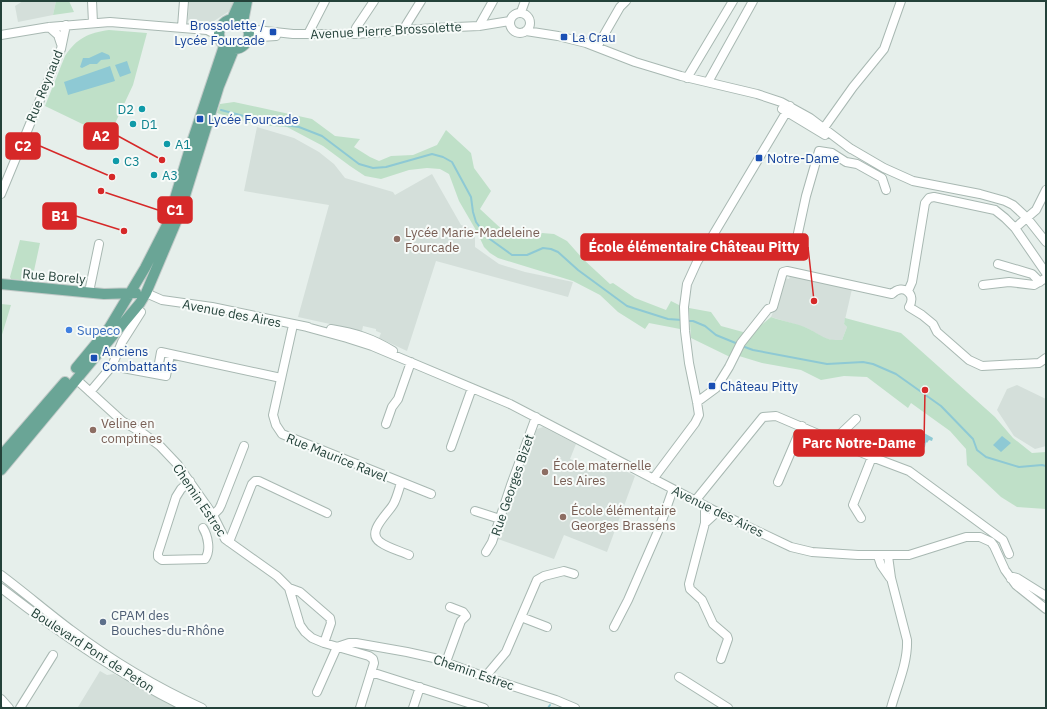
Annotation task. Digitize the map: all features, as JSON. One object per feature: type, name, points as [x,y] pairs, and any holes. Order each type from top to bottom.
[{"type":"main road","points":[[232,19],[240,1]]},
{"type":"main road","points":[[246,26],[240,20],[232,19],[223,23],[219,32],[221,42],[229,47],[242,47],[246,42],[249,34],[246,26],[247,1]]},
{"type":"main road","points":[[1,456],[109,328],[125,296],[142,273],[167,225],[193,138],[229,47]]},
{"type":"main road","points":[[1,470],[127,319],[144,302],[179,215],[216,96],[229,47]]},
{"type":"main road","points":[[142,273],[144,302]]},
{"type":"main road","name":"Rue Borely","points":[[1,284],[125,296]]},
{"type":"main road","points":[[125,296],[144,302]]},
{"type":"main road","points":[[125,296],[127,319]]},
{"type":"street","points":[[92,1],[93,23]]},
{"type":"street","points":[[182,27],[184,1]]},
{"type":"street","points":[[308,34],[325,1]]},
{"type":"street","points":[[355,34],[356,28],[374,1]]},
{"type":"street","points":[[403,30],[421,1]]},
{"type":"street","points":[[479,26],[493,1]]},
{"type":"street","points":[[521,12],[525,1]]},
{"type":"street","points":[[597,47],[620,7],[626,1]]},
{"type":"street","points":[[687,78],[733,1]]},
{"type":"street","points":[[708,82],[753,1]]},
{"type":"street","points":[[823,130],[884,49],[901,1]]},
{"type":"street","points":[[558,36],[530,23],[527,15],[521,12],[515,14],[511,25],[520,33],[526,31],[558,36],[597,47],[635,62],[687,78],[743,91],[810,118],[823,130],[851,149],[884,168],[913,181],[980,194],[1004,201],[1013,205],[1027,218],[1046,242]]},
{"type":"street","points":[[1,34],[66,25],[110,22],[182,27],[219,32]]},
{"type":"street","points":[[526,31],[530,23]]},
{"type":"street","name":"Rue Reynaud","points":[[1,194],[61,49],[66,25]]},
{"type":"street","name":"Avenue Pierre Brossolette","points":[[246,42],[261,37],[293,34],[355,34],[403,30],[511,25]]},
{"type":"street","name":"Avenue Pierre Brossolette","points":[[246,26],[293,34]]},
{"type":"street","name":"Rue Reynaud","points":[[49,27],[58,35],[61,44]]},
{"type":"street","points":[[788,109],[806,122]]},
{"type":"street","points":[[654,479],[695,424],[699,415],[688,363],[684,331],[684,307],[687,284],[697,262],[788,109]]},
{"type":"street","points":[[778,126],[789,120],[796,119],[823,130]]},
{"type":"street","points":[[795,247],[806,196],[819,151],[832,153],[846,162],[857,164],[882,178],[886,190]]},
{"type":"street","points":[[1015,228],[1036,210],[1046,190]]},
{"type":"street","points":[[908,291],[912,282],[925,203],[929,198],[934,197],[995,210],[1015,228],[1046,273]]},
{"type":"street","points":[[89,292],[99,244]]},
{"type":"street","points":[[998,264],[1032,274],[1043,280]]},
{"type":"street","points":[[697,402],[716,388],[726,373],[740,345],[768,309],[773,307],[783,272],[786,270],[892,294],[901,289],[908,291],[912,300],[909,307],[933,324],[937,332],[969,360],[982,366],[1038,363],[1046,358]]},
{"type":"street","points":[[983,285],[1009,282],[1034,285],[1043,280]]},
{"type":"street","name":"Avenue des Aires","points":[[144,302],[162,300],[303,326],[347,338],[411,362],[510,404],[673,490],[791,547],[819,553],[878,556],[909,555],[960,539],[980,537],[991,542],[1005,570],[1016,585],[1046,609]]},
{"type":"street","points":[[90,392],[115,367],[122,342],[144,302]]},
{"type":"street","name":"Rue Maurice Ravel","points":[[293,325],[273,415],[276,426],[282,434],[431,494]]},
{"type":"street","points":[[115,367],[157,374],[161,352],[281,378]]},
{"type":"street","points":[[386,424],[392,407],[398,399],[411,362]]},
{"type":"street","name":"Chemin Estrec","points":[[76,379],[122,421],[144,434],[160,446],[178,465],[213,515],[225,539],[277,576],[289,588],[300,592],[330,618],[331,622],[324,643]]},
{"type":"street","points":[[451,447],[472,388]]},
{"type":"street","points":[[695,501],[763,417],[776,416],[872,457],[909,471],[1003,540],[1009,554]]},
{"type":"street","name":"Rue Georges Bizet","points":[[486,552],[492,542],[536,417]]},
{"type":"street","points":[[834,440],[856,419]]},
{"type":"street","points":[[778,482],[802,426]]},
{"type":"street","points":[[213,515],[221,505],[244,446]]},
{"type":"street","points":[[861,518],[853,505],[872,457]]},
{"type":"street","points":[[229,542],[252,484],[255,481],[259,481],[327,513]]},
{"type":"street","points":[[190,482],[181,489],[176,497],[158,557],[162,560],[205,559],[208,555],[207,536],[203,528]]},
{"type":"street","points":[[401,483],[394,504],[380,521],[376,532],[376,537],[379,542],[409,555]]},
{"type":"street","points":[[614,627],[628,600],[673,490]]},
{"type":"street","points":[[705,506],[705,523],[689,584],[690,589],[702,600],[713,624],[727,636],[728,639],[721,659]]},
{"type":"street","points":[[475,510],[500,519]]},
{"type":"street","points":[[705,523],[717,512]]},
{"type":"street","points":[[878,556],[881,564],[891,578]]},
{"type":"street","points":[[888,556],[891,578],[908,649],[891,708]]},
{"type":"street","points":[[485,677],[506,652],[537,580],[544,576],[564,570],[574,574]]},
{"type":"street","name":"Boulevard Pont de Peton","points":[[1,575],[71,630],[114,659],[172,694],[202,708]]},
{"type":"street","points":[[1011,579],[1013,577],[1017,578],[1046,596]]},
{"type":"street","name":"Boulevard Pont de Peton","points":[[1,588],[67,636],[111,665],[166,698],[187,708]]},
{"type":"street","name":"Chemin Estrec","points":[[289,588],[300,625],[312,638],[336,647],[349,643],[356,643],[434,658],[575,708]]},
{"type":"street","points":[[446,662],[461,621],[466,616],[463,612],[450,607]]},
{"type":"street","points":[[521,617],[547,627]]},
{"type":"street","points":[[317,692],[336,647],[368,656],[374,659],[374,663],[360,708]]},
{"type":"street","points":[[20,708],[53,655]]},
{"type":"street","points":[[371,672],[420,687],[463,705],[484,708]]},
{"type":"street","points":[[679,677],[728,708]]},
{"type":"street","points":[[413,708],[420,687]]},
{"type":"street","points":[[1,699],[9,708]]},
{"type":"shaded area","points":[[23,1],[56,1],[53,15],[18,22],[15,6]]},
{"type":"shaded area","points":[[189,1],[234,1],[231,10],[211,23],[190,22],[188,20]]},
{"type":"shaded area","name":"Lycée Marie-Madeleine Fourcade","points":[[257,127],[294,138],[319,152],[334,164],[345,178],[393,192],[395,195],[432,174],[461,225],[469,228],[475,237],[475,247],[499,264],[525,272],[573,282],[568,297],[436,261],[407,351],[379,338],[381,333],[376,331],[376,329],[363,326],[362,331],[298,317],[329,205],[244,191]]},
{"type":"shaded area","points":[[791,273],[852,289],[844,324],[847,327],[842,340],[824,338],[807,328],[771,317],[785,278],[789,279]]},
{"type":"shaded area","points":[[1017,385],[1046,399],[1046,446],[1035,449],[1014,436],[997,410],[1007,389]]},
{"type":"shaded area","name":"École élémentaire Georges Brassens","points":[[543,427],[576,444],[570,459],[604,473],[609,462],[635,476],[607,552],[564,535],[554,559],[498,539],[537,429]]},
{"type":"shaded area","points":[[100,671],[107,675],[114,674],[176,708],[79,708],[78,707]]},
{"type":"green space","points":[[56,1],[69,1],[74,12],[53,15]]},
{"type":"green space","points":[[109,30],[147,33],[133,85],[111,132],[99,132],[45,106],[65,56],[69,50],[84,37]]},
{"type":"green space","points":[[234,102],[312,119],[335,136],[360,139],[354,147],[379,161],[391,156],[413,155],[437,145],[446,130],[471,153],[474,168],[491,191],[480,209],[509,236],[513,229],[528,238],[542,233],[554,234],[567,241],[583,259],[610,284],[613,283],[635,298],[666,310],[671,301],[681,306],[680,329],[649,323],[645,329],[618,312],[600,295],[573,281],[498,258],[490,253],[484,247],[459,201],[449,174],[440,169],[427,168],[409,170],[381,179],[365,176],[323,146],[287,127],[256,125],[217,113],[220,104]]},
{"type":"green space","points":[[20,240],[40,243],[32,280],[30,281],[11,279],[10,277]]},
{"type":"green space","points":[[1,304],[11,305],[1,338]]},
{"type":"green space","points":[[689,308],[711,312],[721,326],[743,332],[753,332],[771,317],[803,326],[831,340],[842,340],[847,327],[844,324],[845,318],[901,333],[995,417],[1013,438],[1032,453],[1046,452],[1046,509],[1017,507],[1001,497],[967,465],[966,449],[950,431],[911,403],[908,408],[867,377],[844,376],[821,380],[801,370],[762,363],[739,356],[730,357],[691,338]]},
{"type":"water","points":[[102,52],[109,55],[110,59],[101,60],[97,64],[90,64],[82,68],[80,67],[83,58],[89,58]]},
{"type":"water","points":[[127,61],[131,73],[120,77],[115,65]]},
{"type":"water","points":[[110,66],[115,81],[68,95],[64,82]]},
{"type":"water","points":[[924,433],[933,438],[932,441],[929,440],[927,443],[926,442],[925,447],[923,448],[918,445]]},
{"type":"water","points":[[1002,436],[1011,443],[1001,452],[993,445]]},
{"type":"waterway","points":[[221,110],[270,123],[299,127],[322,136],[359,164],[373,168],[386,167],[432,154],[443,157],[452,162],[471,197],[476,222],[487,237],[512,255],[527,255],[543,248],[551,249],[558,252],[578,270],[627,306],[668,319],[682,320]]},
{"type":"waterway","points":[[686,321],[693,321],[705,326],[716,335],[738,344]]},
{"type":"waterway","points":[[742,346],[753,350],[827,364],[863,362],[873,364],[896,374],[941,406],[973,439],[977,450],[986,457],[1019,467],[1046,466]]},
{"type":"place","name":"Brossolette / Lycée Fourcade","points":[[273,32]]},
{"type":"place","name":"La Crau","points":[[564,37]]},
{"type":"place","name":"D2","points":[[142,109]]},
{"type":"place","name":"Lycée Fourcade","points":[[200,119]]},
{"type":"place","name":"D1","points":[[133,124]]},
{"type":"place","name":"A1","points":[[167,144]]},
{"type":"place","name":"Notre-Dame","points":[[759,158]]},
{"type":"place","name":"A2","points":[[162,160]]},
{"type":"place","name":"C3","points":[[116,161]]},
{"type":"place","name":"A3","points":[[154,175]]},
{"type":"place","name":"C2","points":[[112,177]]},
{"type":"place","name":"C1","points":[[101,191]]},
{"type":"place","name":"B1","points":[[124,231]]},
{"type":"place","name":"Lycée Marie-Madeleine Fourcade","points":[[397,239]]},
{"type":"place","name":"École élémentaire Château Pitty","points":[[814,301]]},
{"type":"place","name":"Supeco","points":[[69,330]]},
{"type":"place","name":"Anciens Combattants","points":[[94,358]]},
{"type":"place","name":"Château Pitty","points":[[712,386]]},
{"type":"place","name":"Parc Notre-Dame","points":[[925,390]]},
{"type":"place","name":"Veline en comptines","points":[[93,430]]},
{"type":"place","name":"École maternelle Les Aires","points":[[545,472]]},
{"type":"place","name":"École élémentaire Georges Brassens","points":[[563,517]]},
{"type":"place","name":"CPAM des Bouches-du-Rhône","points":[[103,622]]}]
